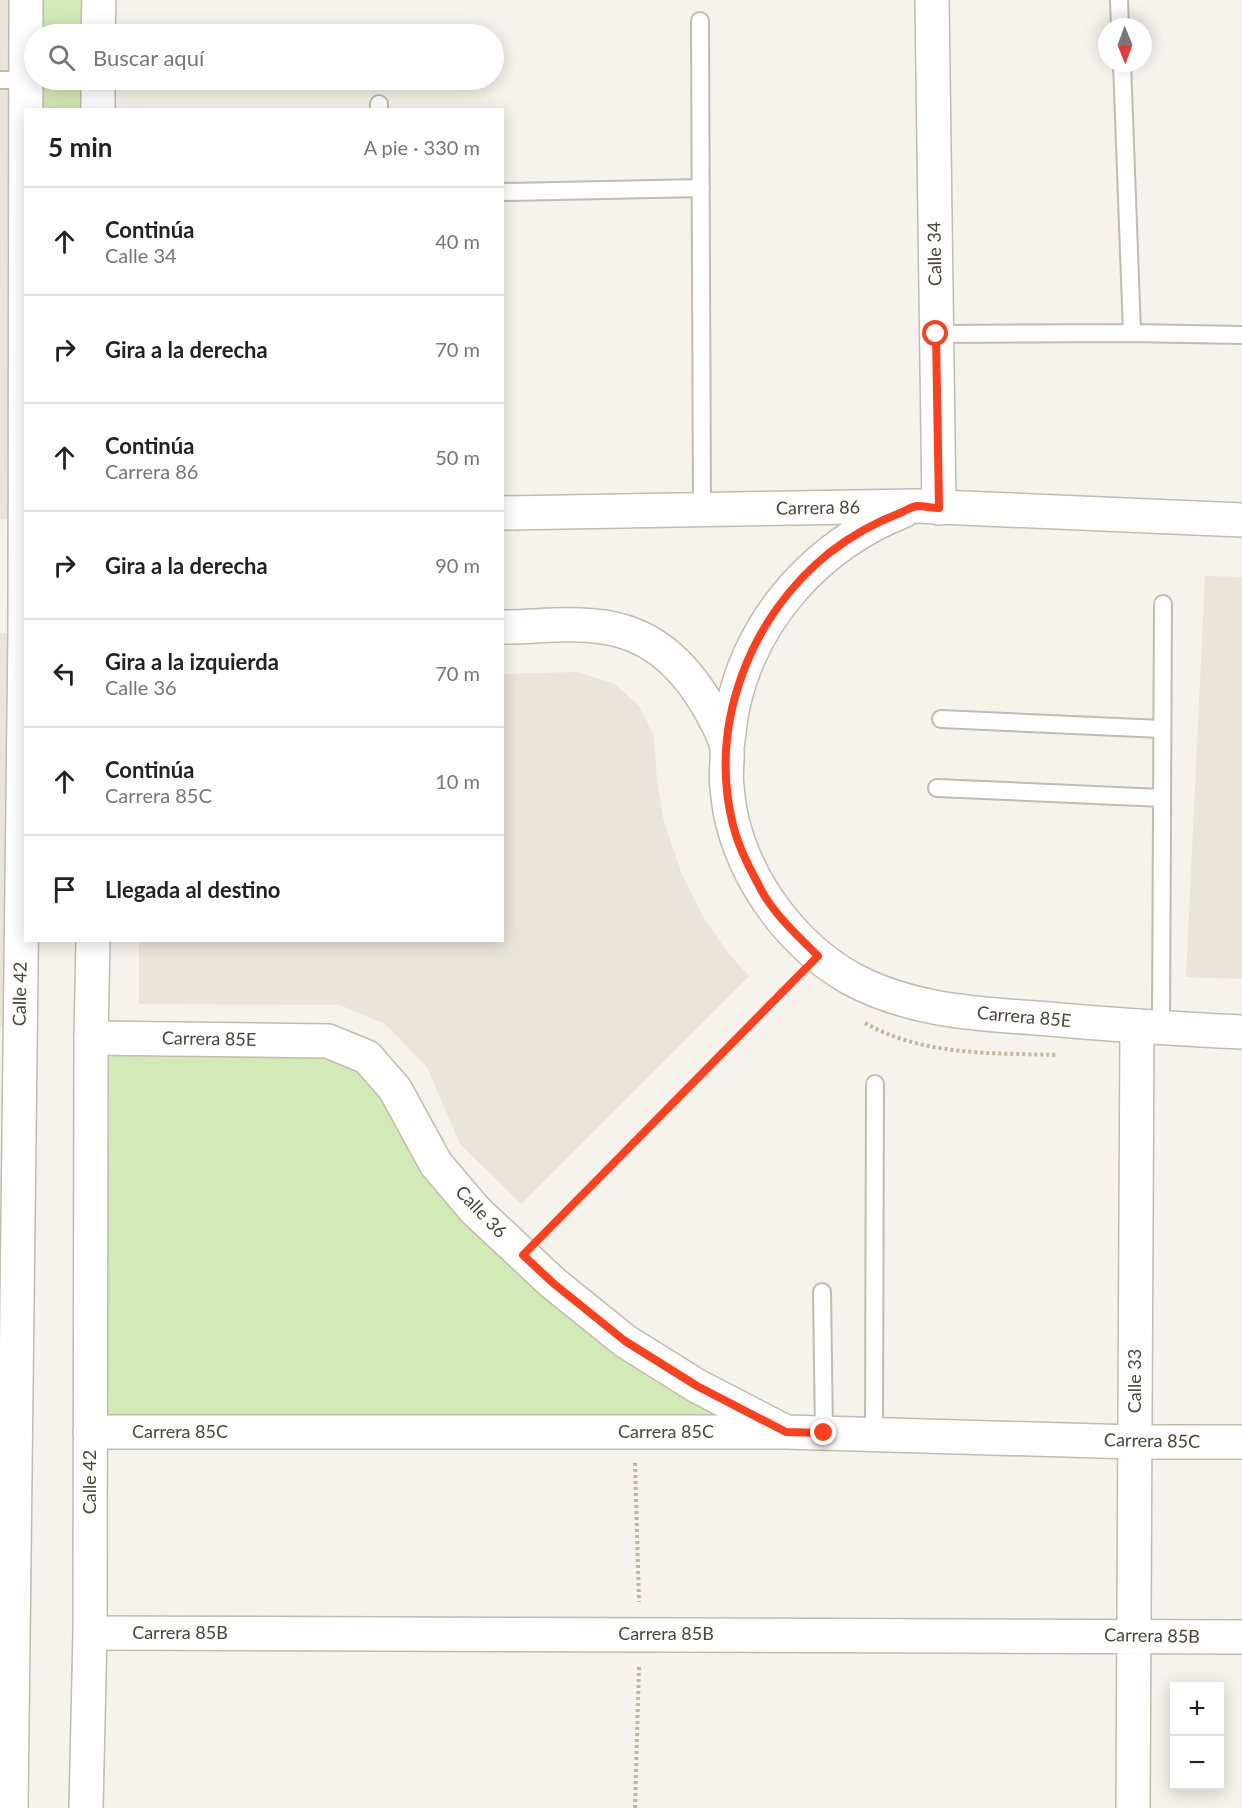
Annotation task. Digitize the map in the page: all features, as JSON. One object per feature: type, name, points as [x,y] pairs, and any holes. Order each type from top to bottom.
[{"type":"street","name":"Calle 42","points":[[24,620],[16,519],[13,80],[26,0]]},
{"type":"street","points":[[99,0],[99,24]]},
{"type":"street","name":"Calle 34","points":[[927,507],[936,334],[932,0]]},
{"type":"street","points":[[98,90],[98,108]]},
{"type":"street","points":[[807,967],[790,928],[765,897],[747,862],[734,826],[726,787],[727,747],[733,707],[744,668],[761,631],[784,598],[811,568],[843,542],[878,521],[927,507]]},
{"type":"street","name":"Carrera 86","points":[[504,513],[927,507],[1242,520]]},
{"type":"street","points":[[504,627],[587,626],[622,631],[655,646],[683,668],[704,697],[720,727],[727,747]]},
{"type":"street","points":[[0,633],[24,633]]},
{"type":"street","name":"Calle 42","points":[[7,1807],[10,1027],[24,659]]},
{"type":"street","name":"Calle 42","points":[[86,1808],[90,1633],[93,942]]},
{"type":"street","name":"Carrera 85E","points":[[807,967],[849,977],[893,998],[950,1011],[1242,1032]]},
{"type":"street","name":"Calle 33","points":[[1133,1808],[1134,1442],[1149,1027]]},
{"type":"street","name":"Carrera 85E","points":[[91,1038],[328,1041]]},
{"type":"street","name":"Calle 36","points":[[328,1041],[367,1057],[395,1089],[436,1164],[475,1210],[553,1283],[625,1341],[697,1386],[786,1432]]},
{"type":"street","name":"Carrera 85C","points":[[90,1432],[786,1432],[1134,1442],[1242,1442]]},
{"type":"street","name":"Carrera 85B","points":[[90,1633],[1242,1637]]},
{"type":"lane","points":[[1119,0],[1120,18]]},
{"type":"lane","points":[[700,21],[702,511]]},
{"type":"lane","points":[[1122,72],[1132,333]]},
{"type":"lane","points":[[504,192],[701,188]]},
{"type":"lane","points":[[936,334],[1242,335]]},
{"type":"lane","points":[[1149,1027],[1162,798],[1162,604]]},
{"type":"lane","points":[[941,719],[1162,729]]},
{"type":"lane","points":[[937,788],[1162,798]]},
{"type":"lane","points":[[874,1084],[874,1434]]},
{"type":"lane","points":[[822,1292],[824,1433]]},
{"type":"path","points":[[789,972],[807,967]]},
{"type":"path","points":[[805,985],[807,967]]},
{"type":"path","points":[[523,1255],[807,967]]},
{"type":"path","points":[[860,1021],[879,1031],[926,1047],[1065,1055]]},
{"type":"shaded area","points":[[0,0],[26,0],[26,24],[24,24],[24,519],[0,519]]},
{"type":"shaded area","points":[[1205,576],[1242,577],[1242,979],[1186,977]]},
{"type":"shaded area","points":[[0,633],[24,633],[20,1026],[0,1027]]},
{"type":"shaded area","points":[[578,672],[615,684],[640,707],[654,737],[657,780],[664,822],[681,872],[705,920],[729,954],[749,976],[521,1204],[460,1144],[427,1067],[385,1024],[340,1005],[139,1004],[139,942],[504,942],[504,674]]},
{"type":"green space","points":[[26,0],[99,0],[98,24],[26,24]]},
{"type":"green space","points":[[26,90],[98,90],[98,108],[26,108]]},
{"type":"green space","points":[[91,1038],[367,1057],[553,1283],[786,1432],[90,1432]]},
{"type":"route","points":[[824,1433],[786,1432],[697,1386],[625,1341],[553,1283],[523,1255],[818,956],[790,928],[765,897],[747,862],[734,826],[726,787],[727,747],[733,707],[744,668],[761,631],[784,598],[811,568],[843,542],[878,521],[916,506],[939,508],[936,334]]}]
